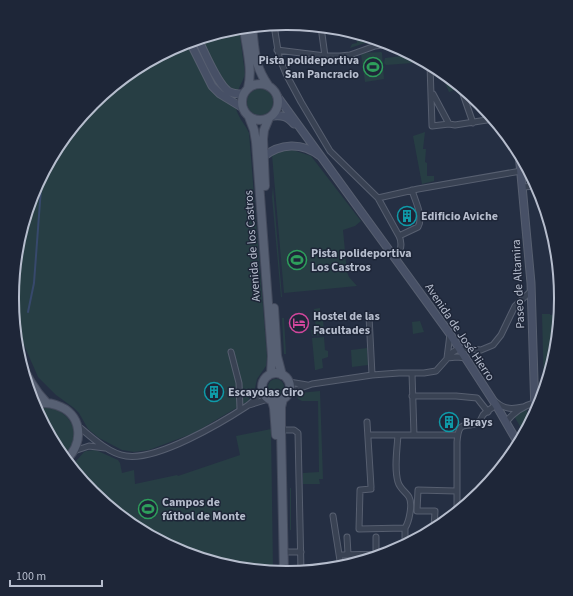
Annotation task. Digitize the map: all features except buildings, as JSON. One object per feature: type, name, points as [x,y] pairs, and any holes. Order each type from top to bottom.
[{"type":"main road","points":[[193,48],[212,86],[220,94],[243,108],[249,117],[259,121],[271,117],[277,110],[278,96],[260,73],[256,60],[253,33]]},
{"type":"main road","points":[[243,108],[242,101],[250,72],[245,34]]},
{"type":"main road","points":[[201,45],[222,86],[229,92],[246,91],[254,85],[268,85]]},
{"type":"main road","name":"Avenida de José Hierro","points":[[278,96],[460,348],[515,437]]},
{"type":"main road","name":"Avenida de José Hierro","points":[[271,117],[282,115],[288,118],[301,133],[306,135]]},
{"type":"main road","name":"Avenida de los Castros","points":[[249,117],[254,130],[256,142],[271,348],[271,374]]},
{"type":"main road","name":"Avenida de los Castros","points":[[271,117],[264,130],[263,157],[277,356],[282,375]]},
{"type":"main road","name":"Avenida de José Hierro","points":[[263,157],[274,149],[295,146],[310,150],[326,162]]},
{"type":"main road","name":"Paseo de Altamira","points":[[521,171],[531,291],[534,400]]},
{"type":"main road","points":[[278,566],[276,438],[274,408],[270,400],[262,391],[263,381],[271,374],[276,373],[282,375],[289,382],[289,392],[283,400],[281,407],[284,566]]},
{"type":"main road","points":[[36,391],[46,402]]},
{"type":"main road","points":[[270,400],[275,402],[283,400]]},
{"type":"main road","points":[[41,403],[46,402],[57,405],[66,410],[77,424],[78,438],[74,451],[70,455]]},
{"type":"street","points":[[275,31],[277,50],[286,74],[330,150],[378,198],[399,236],[401,245],[397,259]]},
{"type":"street","points":[[322,33],[324,56]]},
{"type":"street","points":[[277,50],[324,56],[340,56],[350,55],[375,46]]},
{"type":"street","points":[[430,73],[432,126],[449,124],[455,125],[486,120]]},
{"type":"street","points":[[431,91],[449,124]]},
{"type":"street","points":[[465,99],[474,123]]},
{"type":"street","points":[[432,107],[439,107]]},
{"type":"street","points":[[378,198],[421,188],[521,171]]},
{"type":"street","points":[[523,187],[529,187]]},
{"type":"street","points":[[399,236],[418,227],[420,224],[419,212],[412,190]]},
{"type":"street","points":[[289,392],[308,385],[372,375],[430,373],[436,371],[453,352],[460,348],[481,350],[493,345],[501,335],[515,306],[531,291]]},
{"type":"street","points":[[369,316],[372,375]]},
{"type":"street","points":[[447,358],[450,334]]},
{"type":"street","points":[[231,352],[239,383],[240,409]]},
{"type":"street","points":[[447,358],[466,358]]},
{"type":"street","points":[[412,373],[414,435]]},
{"type":"street","points":[[289,382],[308,385]]},
{"type":"street","points":[[248,405],[262,391]]},
{"type":"street","points":[[412,396],[456,396],[477,398],[488,412]]},
{"type":"street","name":"Avenida de José Hierro","points":[[491,397],[505,408],[511,409],[532,405]]},
{"type":"street","points":[[77,424],[106,448],[116,453],[138,457],[170,447],[204,431],[248,405],[270,400]]},
{"type":"street","points":[[457,504],[457,435],[460,427],[479,421],[496,405]]},
{"type":"street","name":"Avenida de José Hierro","points":[[506,422],[523,407]]},
{"type":"street","points":[[367,422],[371,488],[360,490],[359,529],[405,528]]},
{"type":"street","points":[[281,430],[294,430],[298,433],[301,565]]},
{"type":"street","points":[[368,435],[457,435]]},
{"type":"street","points":[[398,435],[396,465],[398,483],[409,496],[410,500],[409,518],[405,528],[405,538]]},
{"type":"street","points":[[74,451],[89,446],[106,448]]},
{"type":"street","points":[[434,520],[435,511],[417,511],[418,490],[456,491]]},
{"type":"street","points":[[333,516],[340,560]]},
{"type":"street","points":[[347,537],[348,554]]},
{"type":"street","points":[[376,537],[376,550]]},
{"type":"street","points":[[283,552],[301,552]]},
{"type":"street","points":[[340,554],[362,554]]},
{"type":"green space","points":[[240,35],[245,74],[237,93],[235,103],[238,114],[249,133],[267,357],[266,366],[257,379],[255,388],[248,401],[194,433],[149,450],[134,452],[122,450],[99,438],[88,429],[79,413],[74,408],[56,395],[38,377],[22,341],[21,333],[19,298],[21,263],[33,212],[39,196],[55,164],[74,135],[97,109],[138,76],[153,66],[184,51],[217,40]]},
{"type":"green space","points":[[357,40],[365,43],[350,48],[352,44],[357,43]]},
{"type":"green space","name":"Pista polideportiva San Pancracio","points":[[381,52],[384,79],[365,82],[361,54]]},
{"type":"green space","points":[[401,56],[412,63],[386,65],[384,63],[385,58]]},
{"type":"green space","points":[[445,83],[454,90],[449,92]]},
{"type":"green space","points":[[260,89],[269,93],[273,102],[269,111],[260,115],[251,111],[247,102],[251,93]]},
{"type":"green space","points":[[425,132],[423,149],[426,149],[425,162],[427,163],[427,176],[434,176],[434,181],[422,184],[413,136]]},
{"type":"green space","points":[[293,150],[311,156],[361,221],[355,226],[343,230],[347,272],[349,277],[357,286],[284,293],[272,155],[282,151]]},
{"type":"green space","points":[[273,186],[282,297],[272,197]]},
{"type":"green space","points":[[320,308],[320,317],[323,317],[324,335],[312,336],[311,330],[316,330],[314,309]]},
{"type":"green space","points":[[542,314],[550,314],[553,315],[552,333],[544,372]]},
{"type":"green space","points":[[282,318],[284,318],[286,354],[284,354]]},
{"type":"green space","points":[[420,321],[424,332],[413,334],[412,322]]},
{"type":"green space","points":[[324,337],[325,350],[328,351],[328,357],[322,359],[323,368],[315,370],[312,338]]},
{"type":"green space","points":[[367,348],[368,365],[352,367],[351,350]]},
{"type":"green space","points":[[273,379],[279,379],[284,384],[282,393],[279,395],[273,395],[268,390],[268,384]]},
{"type":"green space","points":[[320,391],[323,479],[319,479],[320,484],[303,484],[303,473],[319,472],[318,401],[302,401],[298,399],[297,395],[299,393]]},
{"type":"green space","points":[[43,408],[60,412],[67,417],[72,424],[74,441],[67,452],[64,447]]},
{"type":"green space","points":[[527,409],[527,414],[520,427],[514,416]]},
{"type":"green space","points":[[271,429],[273,565],[252,563],[217,556],[168,538],[138,520],[110,499],[76,463],[76,461],[84,452],[94,450],[98,451],[118,460],[122,473],[134,470],[135,484],[178,476],[240,455],[236,436]]},
{"type":"green space","points":[[291,488],[291,530],[290,530]]},
{"type":"waterway","points":[[28,312],[34,283],[41,193]]},
{"type":"place","name":"Pista polideportiva San Pancracio","points":[[373,67]]},
{"type":"place","name":"Edificio Aviche","points":[[407,216]]},
{"type":"place","name":"Pista polideportiva Los Castros","points":[[297,260]]},
{"type":"place","name":"Hostel de las Facultades","points":[[299,323]]},
{"type":"place","name":"Escayolas Ciro","points":[[214,392]]},
{"type":"place","name":"Brays","points":[[449,422]]},
{"type":"place","name":"Campos de fútbol de Monte","points":[[148,509]]}]
